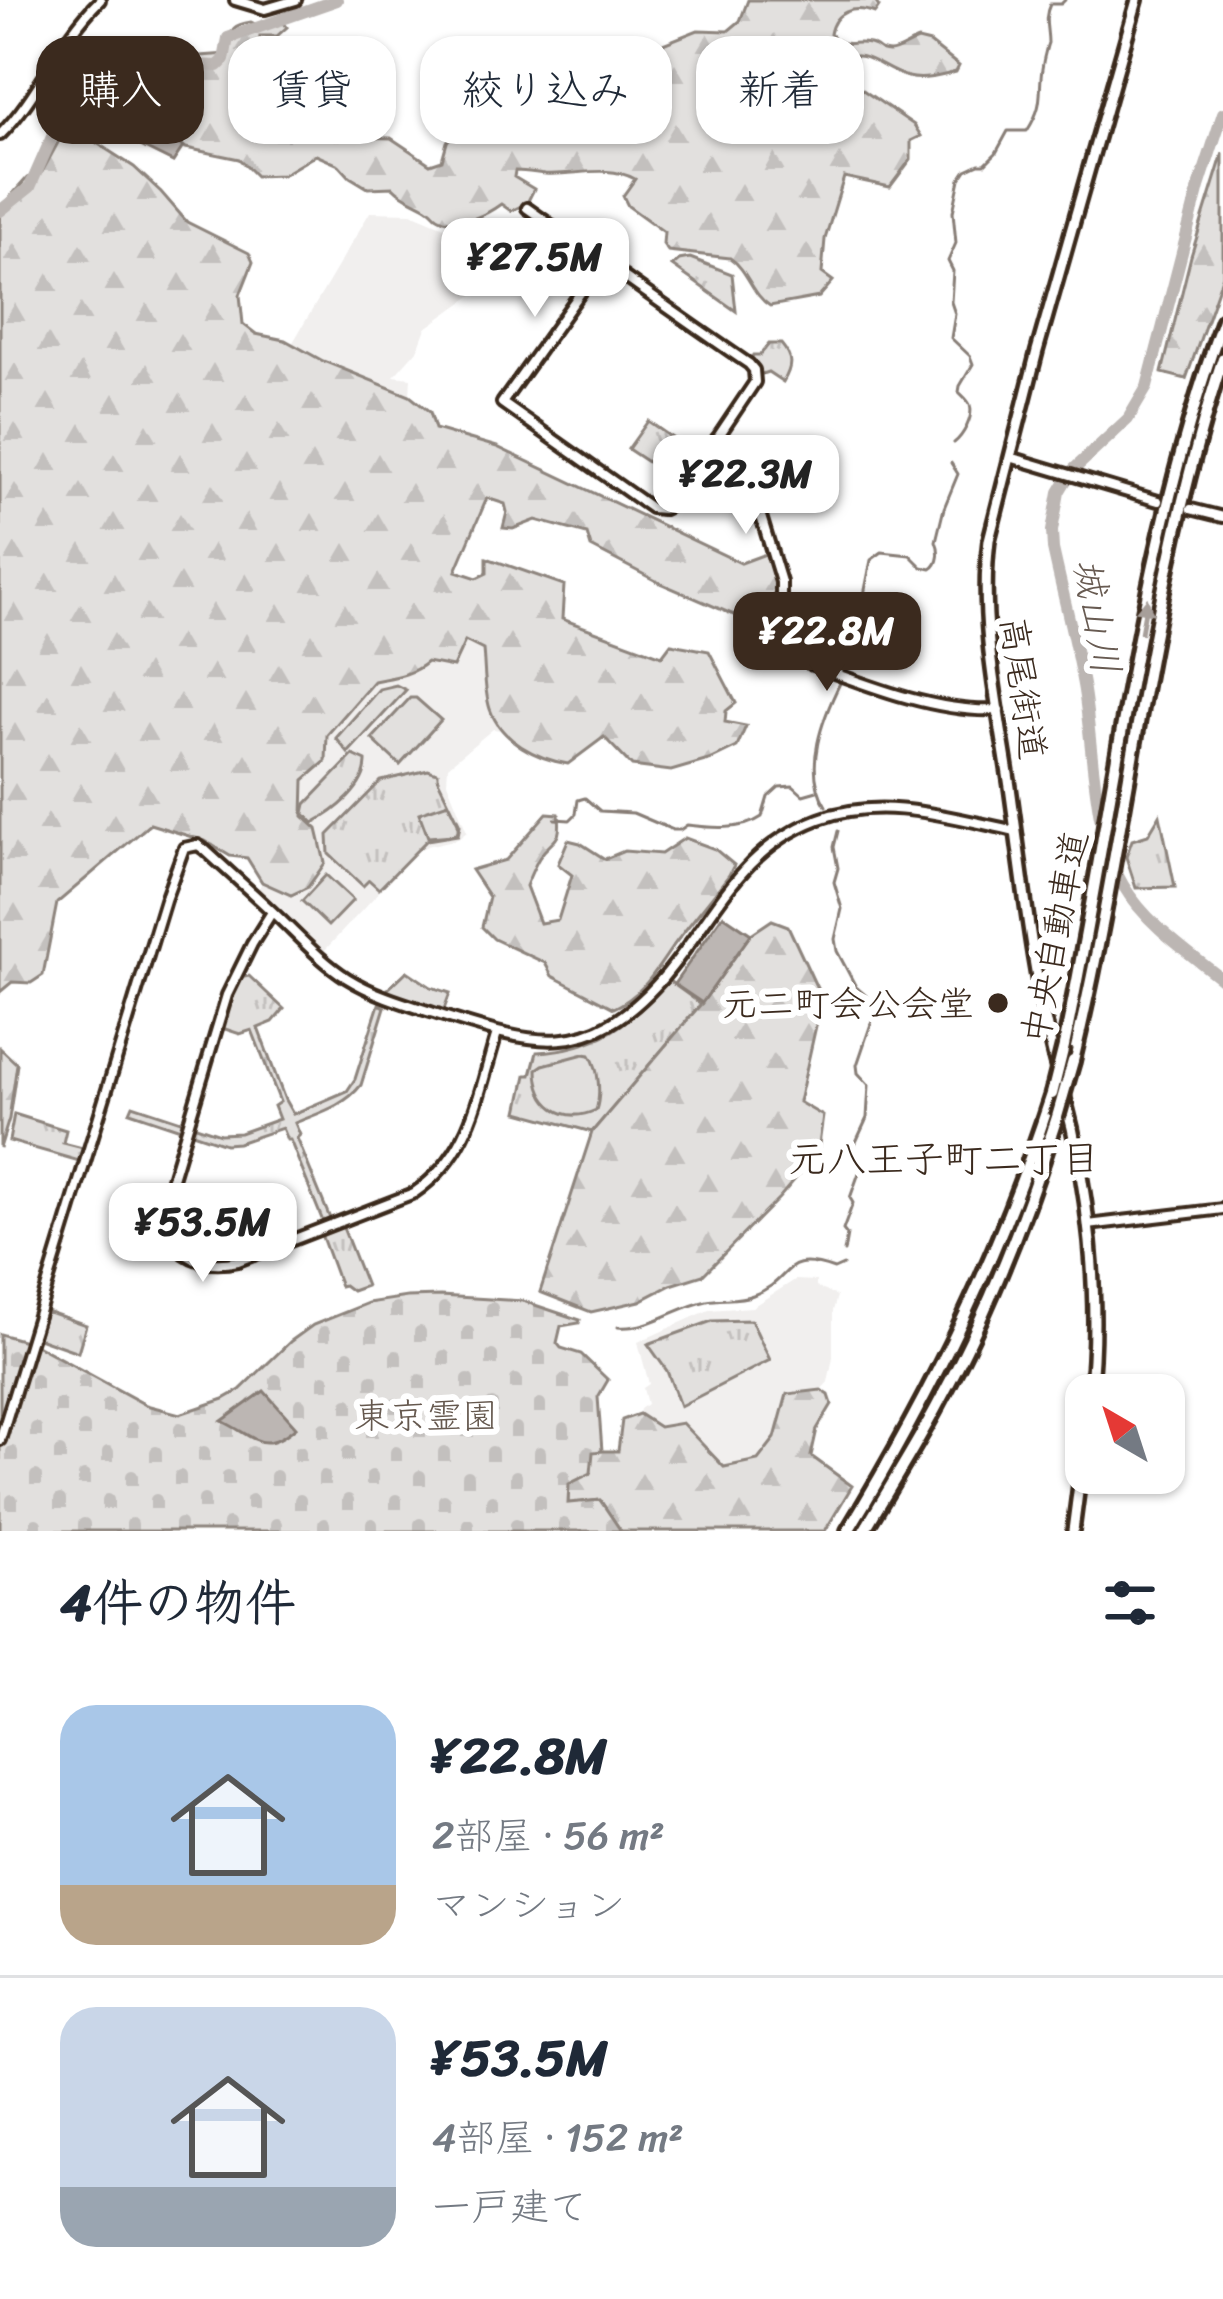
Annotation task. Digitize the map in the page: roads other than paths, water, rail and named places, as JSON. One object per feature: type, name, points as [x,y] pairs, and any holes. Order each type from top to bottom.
[{"type":"highway","name":"中央自動車道","points":[[848,1531],[960,1329],[995,1253],[1052,1094],[1164,519],[1198,390],[1223,320]]},
{"type":"highway","name":"中央自動車道","points":[[864,1531],[974,1333],[1024,1214],[1057,1117],[1104,921],[1187,480],[1223,358]]},
{"type":"main road","name":"高尾街道","points":[[1091,1374],[1095,1324],[1078,1150],[1044,1014],[985,583],[989,539],[1010,456],[1137,0]]},
{"type":"main road","points":[[1073,1531],[1078,1494]]},
{"type":"street","points":[[0,135],[23,109],[74,27],[100,0]]},
{"type":"street","points":[[235,0],[265,9],[296,0]]},
{"type":"street","points":[[527,208],[604,262],[754,370],[755,382],[673,504],[657,509],[502,403],[604,262]]},
{"type":"street","points":[[717,438],[745,464],[781,582],[781,605],[767,637],[813,658],[811,664],[861,683],[935,704],[999,710]]},
{"type":"street","points":[[1010,456],[1158,501]]},
{"type":"street","points":[[1191,509],[1223,517]]},
{"type":"street","points":[[0,1440],[184,848],[198,845],[206,850],[321,958],[368,989],[497,1033],[552,1041],[612,1024],[643,1000],[747,865],[786,834],[816,820],[863,809],[907,809],[1016,831]]},
{"type":"street","points":[[272,912],[227,995],[164,1205],[171,1238],[192,1259],[214,1265],[238,1261],[429,1183],[464,1139],[497,1033]]},
{"type":"street","points":[[1088,1225],[1223,1209]]},
{"type":"waterway","points":[[0,211],[30,187],[55,130],[67,121],[87,119],[97,100],[129,75],[190,65],[218,66],[224,60],[228,38],[337,0]]},
{"type":"waterway","points":[[954,443],[970,415],[969,403],[959,392],[973,364],[951,338],[955,314],[953,271],[948,261],[956,243],[953,212],[960,179],[966,170],[985,164],[1008,131],[1027,131],[1033,121],[1048,43],[1048,9],[1065,0]]},
{"type":"waterway","name":"城山川","points":[[1223,113],[1147,387],[1128,419],[1071,472],[1059,492],[1052,531],[1083,685],[1100,815],[1113,864],[1143,912],[1223,980]]},
{"type":"waterway","points":[[841,670],[871,560],[882,552],[910,555],[922,567],[931,569],[936,564],[944,508],[958,474],[951,463]]},
{"type":"waterway","points":[[826,806],[815,760],[822,727],[841,681]]},
{"type":"waterway","points":[[555,819],[570,820],[578,800],[585,798],[600,811],[633,813],[673,830],[687,825],[736,826],[762,817],[768,797],[779,787],[793,786],[803,795],[817,791]]},
{"type":"waterway","points":[[838,831],[834,882],[842,909],[837,951],[875,1012],[857,1065],[869,1085],[867,1118],[850,1155],[860,1170],[843,1230],[847,1235],[844,1252]]},
{"type":"waterway","points":[[618,1327],[641,1325],[707,1301],[753,1295],[795,1265],[834,1269],[843,1265]]},
{"type":"place","name":"元二町会公会堂","points":[[998,1003]]},
{"type":"district","name":"元八王子町二丁目","points":[[944,1158]]},
{"type":"park label","name":"東京霊園","points":[[426,1415]]}]
